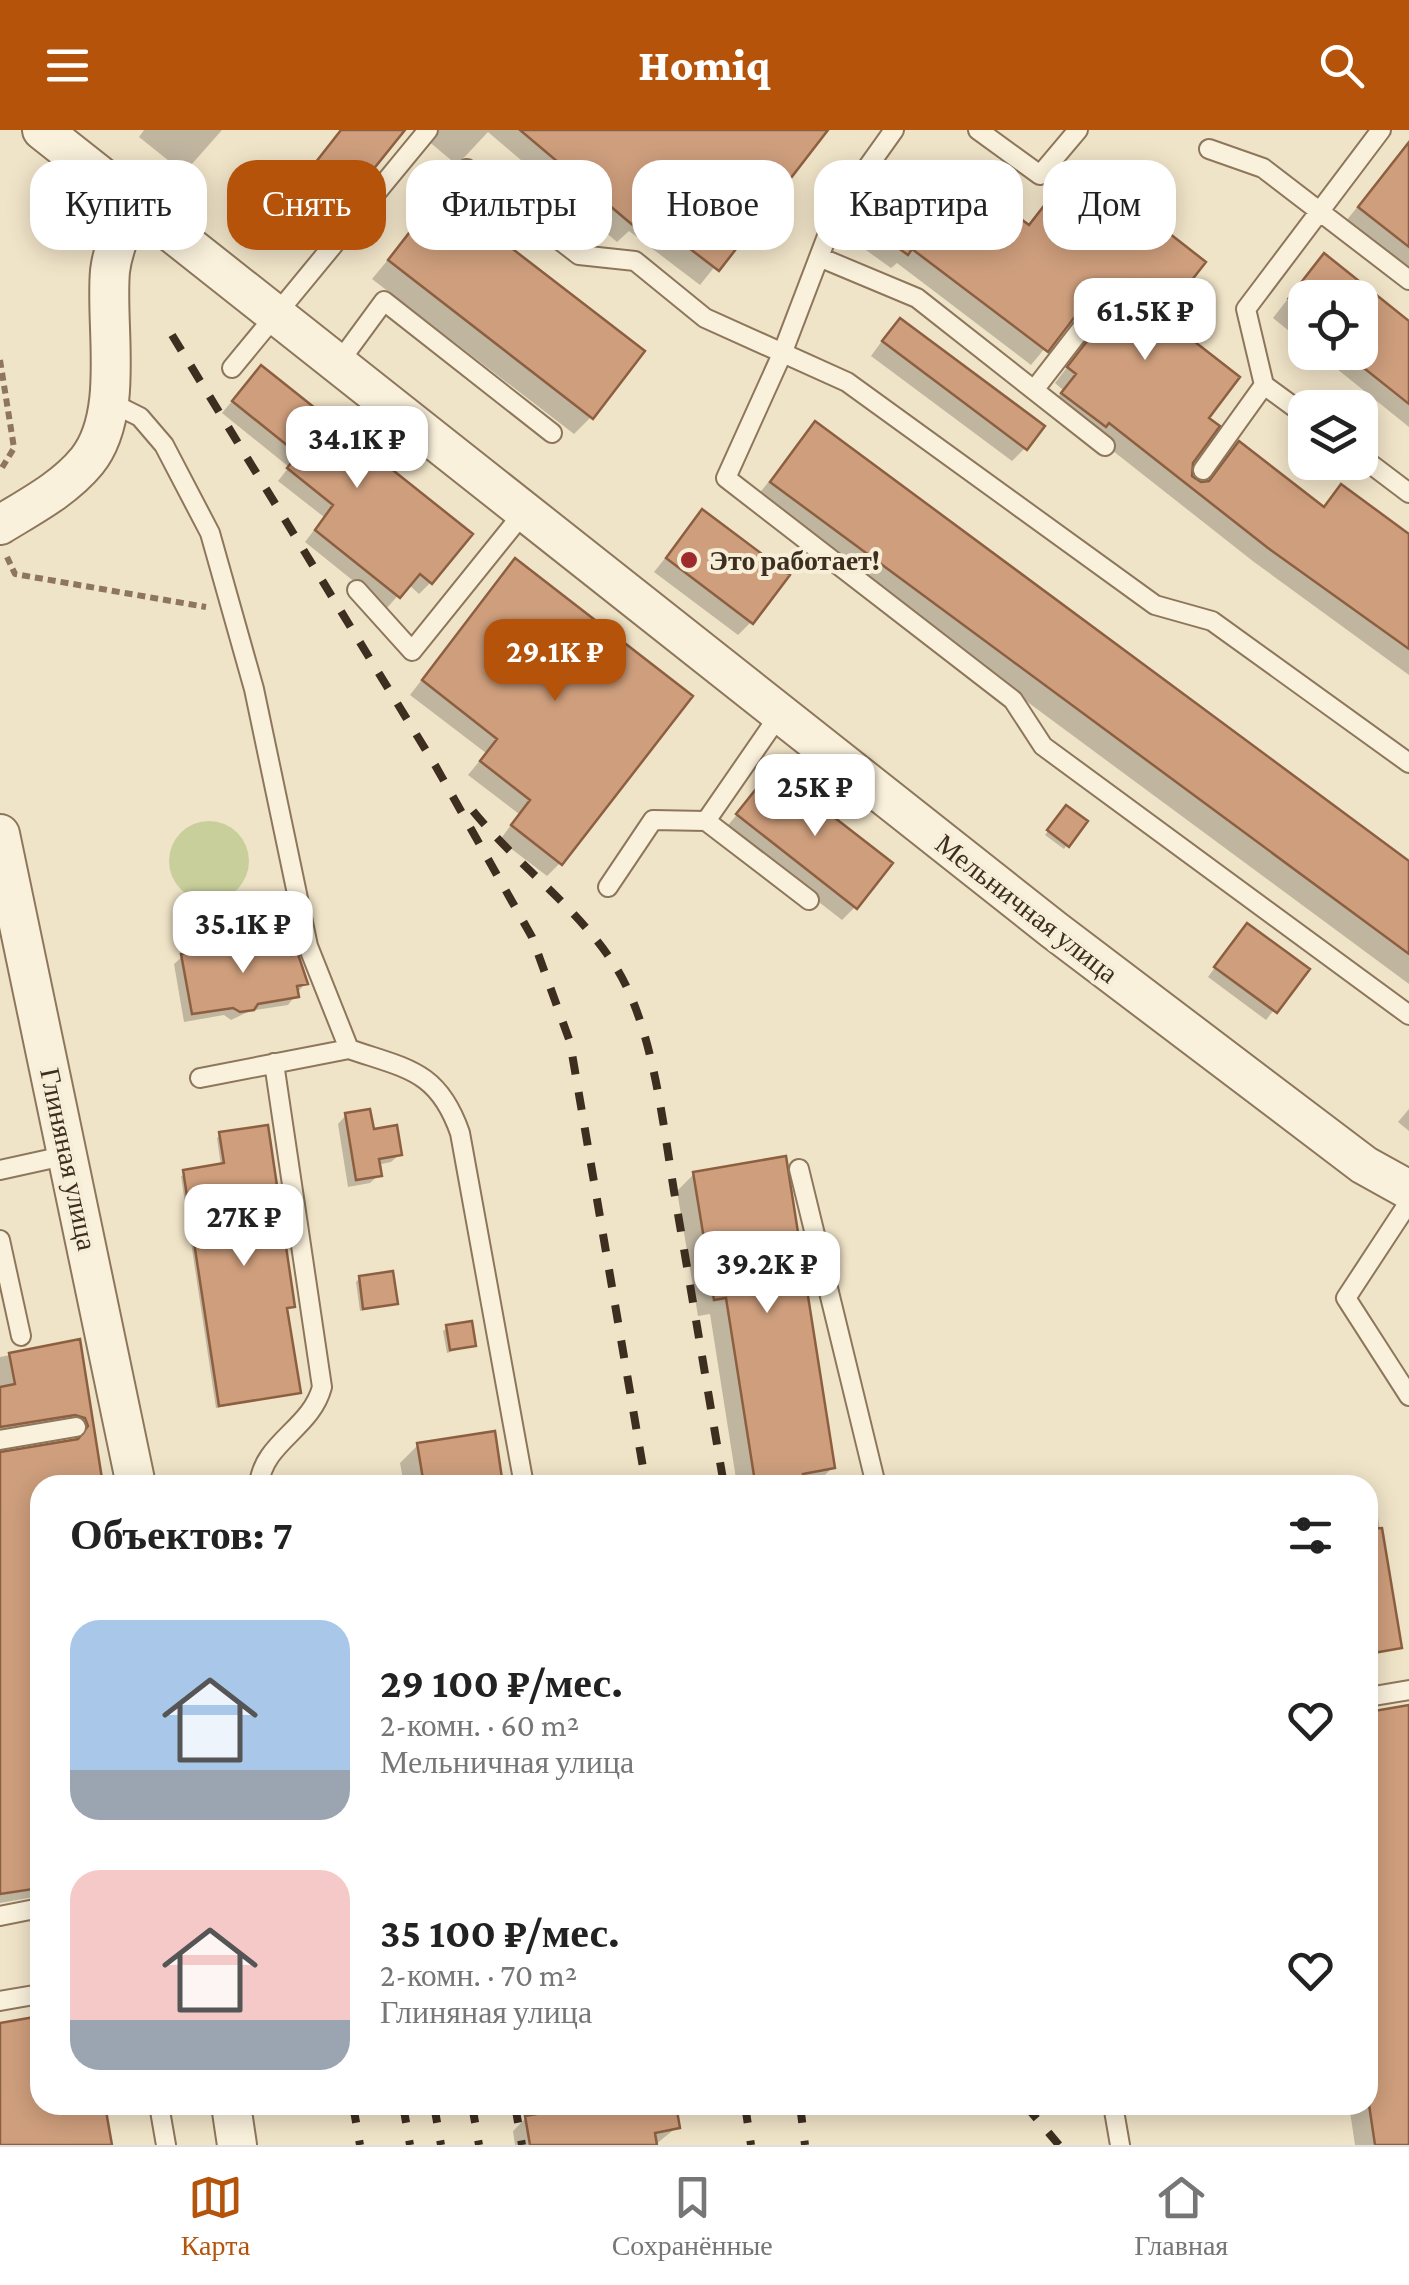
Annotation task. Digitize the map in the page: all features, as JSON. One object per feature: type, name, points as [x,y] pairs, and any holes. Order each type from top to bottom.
[{"type":"street","name":"Мельничная улица","points":[[42,130],[78,160]]},
{"type":"street","points":[[0,525],[61,487],[90,458],[110,402],[110,270],[114,250]]},
{"type":"street","name":"Мельничная улица","points":[[190,250],[780,714],[1364,1165],[1409,1190]]},
{"type":"street","name":"Глиняная улица","points":[[0,834],[134,1475]]},
{"type":"street","points":[[232,2115],[237,2145]]},
{"type":"lane","points":[[232,368],[428,130]]},
{"type":"lane","points":[[894,130],[837,210],[782,354],[726,478],[1013,700],[1043,746],[1409,1015]]},
{"type":"lane","points":[[978,130],[1040,175],[1078,130]]},
{"type":"lane","points":[[1288,403],[1264,385],[1246,310],[1381,130]]},
{"type":"lane","points":[[1209,149],[1263,168],[1409,280]]},
{"type":"lane","points":[[574,250],[636,262],[705,318],[847,382],[1155,605],[1212,620],[1409,762]]},
{"type":"lane","points":[[820,257],[917,298],[1106,446]]},
{"type":"lane","points":[[1034,390],[1108,293]]},
{"type":"lane","points":[[337,365],[384,301],[552,433]]},
{"type":"lane","points":[[1203,470],[1264,385]]},
{"type":"lane","points":[[110,402],[140,417],[164,446],[210,532],[254,689],[308,946],[350,1049]]},
{"type":"lane","points":[[1378,470],[1409,493]]},
{"type":"lane","points":[[357,590],[412,650],[524,512]]},
{"type":"lane","points":[[706,821],[780,714]]},
{"type":"lane","points":[[608,886],[653,820],[706,821],[810,900]]},
{"type":"lane","points":[[200,1078],[350,1049],[429,1080],[449,1102],[460,1132],[522,1475]]},
{"type":"lane","points":[[262,1475],[269,1455],[317,1408],[322,1387],[274,1062]]},
{"type":"lane","points":[[0,1170],[68,1155]]},
{"type":"lane","points":[[799,1169],[874,1475]]},
{"type":"lane","points":[[1409,1202],[1346,1298],[1409,1396]]},
{"type":"lane","points":[[0,1240],[21,1336]]},
{"type":"lane","points":[[0,1440],[76,1427]]},
{"type":"lane","points":[[1378,1695],[1409,1690]]},
{"type":"lane","points":[[0,1916],[30,1910]]},
{"type":"lane","points":[[0,2001],[30,1996]]},
{"type":"lane","points":[[161,2115],[166,2145]]},
{"type":"lane","points":[[1116,2115],[1120,2145]]},
{"type":"path","points":[[0,360],[14,448],[0,471]]},
{"type":"path","points":[[0,542],[15,574],[232,611]]},
{"type":"green space","points":[[209,821],[224,824],[237,833],[246,846],[246,876],[237,889],[224,898],[209,901],[194,898],[181,889],[172,876],[169,861],[172,846],[181,833],[194,824]]},
{"type":"building","points":[[341,130],[405,130],[381,160],[317,160]]},
{"type":"building","points":[[520,130],[828,130],[794,174],[794,160],[632,160],[632,224],[612,208],[612,160],[556,160]]},
{"type":"building","points":[[1409,142],[1409,247],[1358,207]]},
{"type":"building","points":[[1043,207],[1043,250],[1176,250],[1176,239],[1206,262],[1163,317],[1240,377],[1209,418],[1220,426],[1193,463],[1192,476],[1201,482],[1209,481],[1239,441],[1324,507],[1341,484],[1409,534],[1409,649],[1268,548],[1109,423],[1106,427],[1061,393],[1076,374],[1067,367],[1119,300],[1117,284],[1110,281],[1099,285],[1048,352],[913,250],[1023,250],[1023,220],[1029,225]]},
{"type":"building","points":[[406,237],[406,250],[514,250],[645,351],[593,419],[388,260]]},
{"type":"building","points":[[692,250],[735,250],[719,271]]},
{"type":"building","points":[[1324,253],[1358,280],[1303,280]]},
{"type":"building","points":[[1378,296],[1409,321],[1409,404],[1366,370],[1378,370]]},
{"type":"building","points":[[900,318],[1045,426],[1027,450],[882,341]]},
{"type":"building","points":[[261,365],[473,534],[432,584],[420,574],[400,598],[315,530],[333,505],[287,468],[298,454],[232,401]]},
{"type":"building","points":[[815,421],[1409,861],[1409,954],[770,482]]},
{"type":"building","points":[[702,509],[790,575],[753,624],[666,558]]},
{"type":"building","points":[[515,558],[693,696],[562,865],[511,825],[530,800],[480,761],[497,739],[422,680]]},
{"type":"building","points":[[772,769],[893,863],[857,909],[736,814]]},
{"type":"building","points":[[1066,805],[1088,821],[1069,847],[1047,830]]},
{"type":"building","points":[[1247,923],[1310,969],[1277,1013],[1214,967]]},
{"type":"building","points":[[289,936],[292,955],[298,954],[308,984],[297,986],[299,997],[258,1004],[254,1010],[240,1012],[233,1008],[192,1014],[181,954]]},
{"type":"building","points":[[370,1109],[374,1129],[397,1125],[402,1155],[379,1159],[382,1176],[356,1180],[345,1113]]},
{"type":"building","points":[[268,1125],[295,1307],[287,1308],[301,1393],[219,1406],[183,1170],[224,1163],[219,1132]]},
{"type":"building","points":[[786,1156],[835,1468],[803,1475],[754,1475],[726,1298],[714,1300],[693,1172]]},
{"type":"building","points":[[393,1271],[398,1304],[363,1309],[359,1276]]},
{"type":"building","points":[[472,1321],[476,1346],[450,1350],[446,1325]]},
{"type":"building","points":[[80,1339],[101,1475],[30,1475],[30,1890],[0,1894],[0,1452],[78,1439],[88,1426],[85,1418],[75,1415],[0,1427],[0,1387],[15,1384],[9,1353]]},
{"type":"building","points":[[495,1431],[502,1475],[422,1475],[417,1443]]},
{"type":"building","points":[[1378,1528],[1382,1528],[1402,1648],[1378,1652]]},
{"type":"building","points":[[1409,1705],[1409,2145],[1375,2145],[1371,2115],[1378,2115],[1378,1710]]},
{"type":"building","points":[[30,2018],[30,2115],[107,2115],[112,2145],[0,2145],[0,2023]]},
{"type":"building","points":[[678,2115],[680,2128],[655,2133],[657,2145],[530,2145],[525,2116]]},
{"type":"railway","points":[[172,335],[435,765],[532,937],[570,1042],[644,1475]]},
{"type":"railway","points":[[473,811],[602,947],[640,1019],[661,1107],[722,1475]]},
{"type":"railway","points":[[355,2115],[360,2145]]},
{"type":"railway","points":[[405,2115],[410,2145]]},
{"type":"railway","points":[[436,2115],[441,2145]]},
{"type":"railway","points":[[474,2115],[479,2145]]},
{"type":"railway","points":[[517,2115],[522,2145]]},
{"type":"railway","points":[[746,2115],[751,2145]]},
{"type":"railway","points":[[801,2115],[805,2145]]},
{"type":"railway","points":[[1034,2115],[1059,2145]]},
{"type":"place","name":"Это работает!","points":[[689,560]]}]
